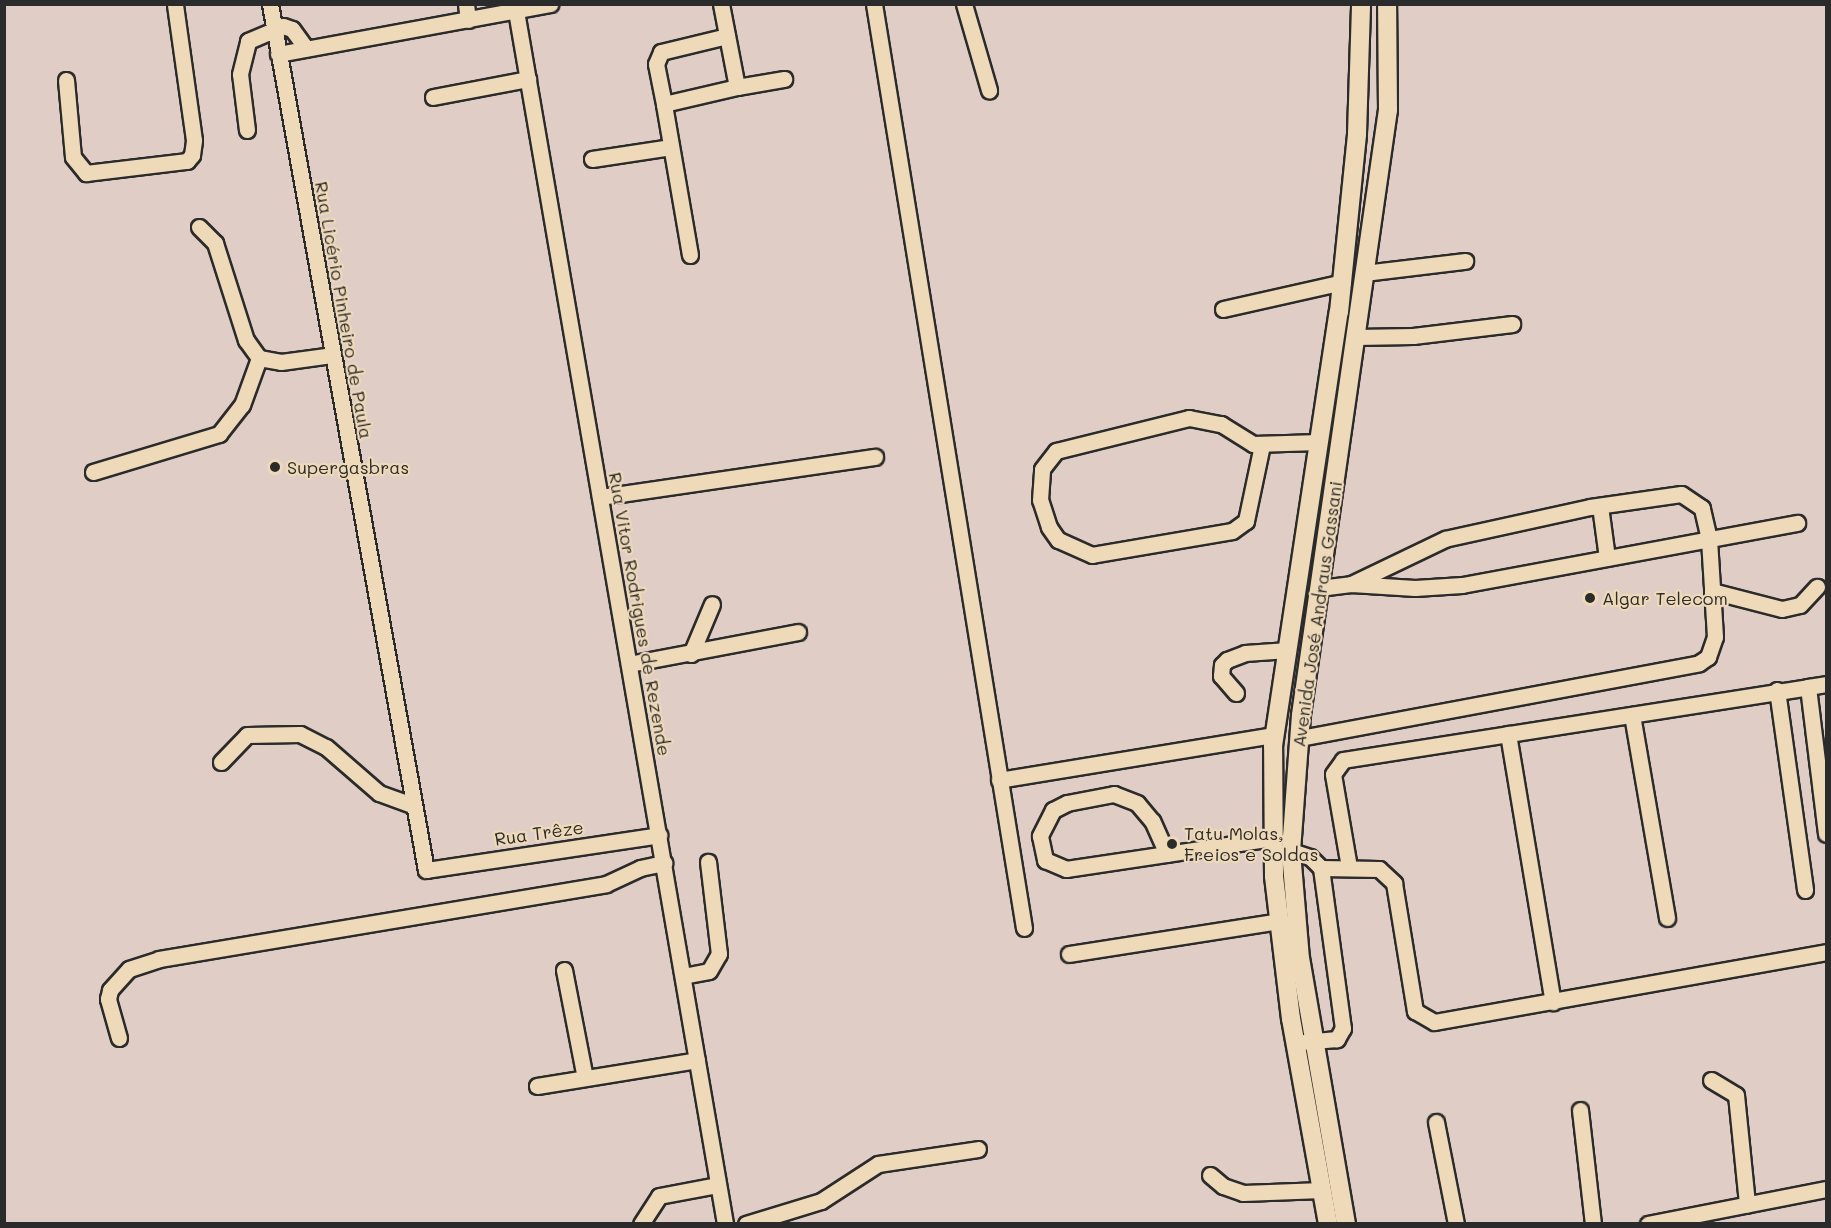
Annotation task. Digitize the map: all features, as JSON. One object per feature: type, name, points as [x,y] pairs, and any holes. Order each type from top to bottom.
[{"type":"main road","name":"Avenida José Andraus Gassani","points":[[1328,1224],[1295,1043],[1279,921],[1273,838],[1274,735],[1343,282],[1360,72],[1360,4]]},
{"type":"main road","name":"Avenida José Andraus Gassani","points":[[1346,1224],[1300,959],[1291,851],[1300,738],[1390,72],[1387,4]]},
{"type":"main road","points":[[1360,72],[1390,72]]},
{"type":"main road","points":[[1339,312],[1358,315]]},
{"type":"main road","points":[[1299,569],[1321,579]]},
{"type":"street","points":[[66,80],[74,157],[86,173],[187,161],[192,155],[194,140],[175,4]]},
{"type":"street","name":"Rua Licério Pinheiro de Paula","points":[[270,4],[426,870]]},
{"type":"street","points":[[278,54],[467,12],[516,11],[550,4]]},
{"type":"street","points":[[721,4],[737,87]]},
{"type":"street","points":[[874,4],[1024,928]]},
{"type":"street","points":[[964,4],[989,90]]},
{"type":"street","name":"Rua Vitor Rodrigues de Rezende","points":[[516,11],[664,863],[724,1224]]},
{"type":"street","points":[[247,130],[240,74],[242,57],[248,41],[274,28],[292,29],[306,48]]},
{"type":"street","points":[[690,255],[656,64],[661,52],[727,36]]},
{"type":"street","points":[[433,97],[528,79]]},
{"type":"street","points":[[664,104],[784,79]]},
{"type":"street","points":[[592,159],[671,147]]},
{"type":"street","points":[[199,227],[215,243],[246,340],[259,358],[281,362],[332,355]]},
{"type":"street","points":[[1364,273],[1465,261]]},
{"type":"street","points":[[1223,309],[1343,282]]},
{"type":"street","points":[[1355,337],[1413,336],[1512,324]]},
{"type":"street","points":[[93,472],[219,434],[242,405],[259,358]]},
{"type":"street","points":[[1262,446],[1246,521],[1232,531],[1092,555],[1058,540],[1049,527],[1040,500],[1041,469],[1056,451],[1189,418],[1221,424],[1243,440],[1262,446],[1319,442]]},
{"type":"street","points":[[600,496],[875,457]]},
{"type":"street","points":[[1300,738],[1700,663],[1708,657],[1715,637],[1709,539],[1702,508],[1681,494],[1600,506],[1445,539],[1351,584]]},
{"type":"street","points":[[1600,506],[1607,558]]},
{"type":"street","points":[[1321,579],[1399,588],[1462,585],[1797,523]]},
{"type":"street","points":[[1713,591],[1782,609],[1800,604],[1817,587]]},
{"type":"street","points":[[691,654],[712,604]]},
{"type":"street","points":[[629,664],[798,632]]},
{"type":"street","points":[[1236,693],[1221,676],[1222,665],[1227,660],[1245,653],[1288,650]]},
{"type":"street","points":[[1349,867],[1333,774],[1343,760],[1777,690],[1827,684]]},
{"type":"street","points":[[1808,687],[1827,834]]},
{"type":"street","points":[[1777,690],[1805,890]]},
{"type":"street","points":[[1632,715],[1667,918]]},
{"type":"street","points":[[221,762],[247,735],[300,734],[326,747],[379,793],[414,806]]},
{"type":"street","points":[[1508,734],[1553,1002]]},
{"type":"street","points":[[999,780],[1274,735]]},
{"type":"street","points":[[1167,854],[1152,821],[1137,803],[1114,794],[1067,803],[1053,810],[1040,836],[1045,860],[1066,869],[1167,854],[1273,838]]},
{"type":"street","name":"Rua Trêze","points":[[426,870],[659,835]]},
{"type":"street","points":[[1291,851],[1310,857],[1321,868],[1343,1028],[1337,1039],[1295,1043]]},
{"type":"street","points":[[683,976],[709,971],[719,954],[708,862]]},
{"type":"street","points":[[119,1038],[108,999],[110,990],[129,969],[149,962],[262,939],[594,887],[640,868],[664,863]]},
{"type":"street","points":[[1321,868],[1379,869],[1394,883],[1415,1011],[1434,1022],[1827,952]]},
{"type":"street","points":[[1070,954],[1279,921]]},
{"type":"street","points":[[564,970],[585,1078]]},
{"type":"street","points":[[537,1086],[697,1060]]},
{"type":"street","points":[[1711,1080],[1736,1095],[1747,1204]]},
{"type":"street","points":[[1580,1110],[1593,1224]]},
{"type":"street","points":[[1436,1122],[1456,1224]]},
{"type":"street","points":[[746,1224],[821,1201],[856,1175],[878,1164],[978,1149]]},
{"type":"street","points":[[1210,1175],[1223,1186],[1243,1193],[1322,1190]]},
{"type":"street","points":[[641,1224],[659,1196],[718,1185]]},
{"type":"street","points":[[1648,1224],[1827,1189]]},
{"type":"shaded area","points":[[5,5],[1826,5],[1826,1224],[5,1224]]},
{"type":"place","name":"Supergasbras","points":[[275,467]]},
{"type":"place","name":"Algar Telecom","points":[[1590,598]]},
{"type":"place","name":"Tatu Molas, Freios e Soldas","points":[[1172,844]]}]
